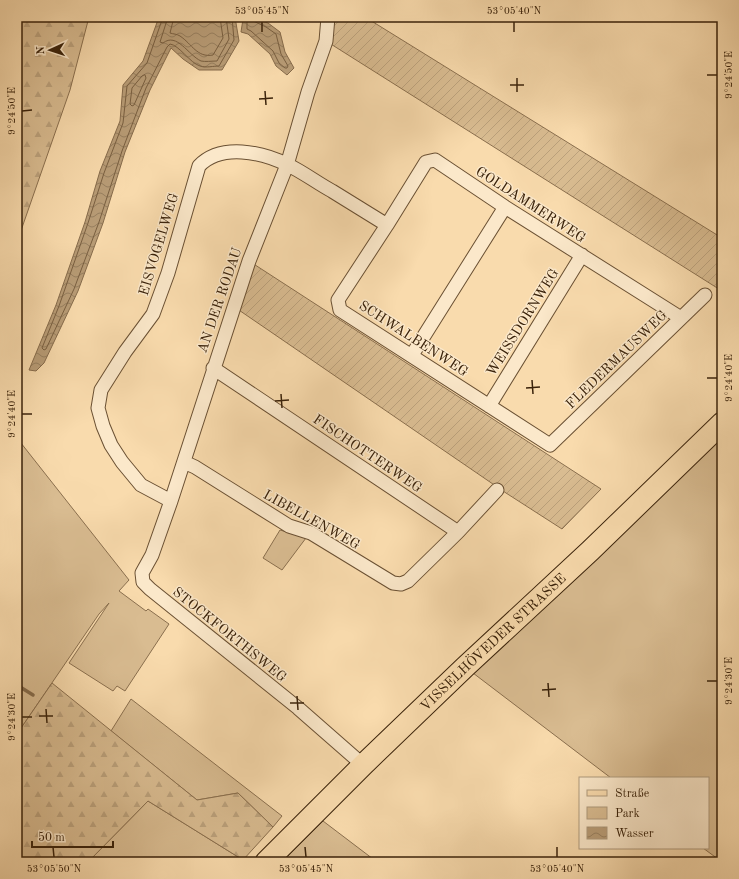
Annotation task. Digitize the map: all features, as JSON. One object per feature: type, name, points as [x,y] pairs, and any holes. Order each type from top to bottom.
[{"type":"main road","name":"VISSELHÖVEDER STRASSE","points":[[266,862],[363,765],[465,667],[590,551],[722,423]]},
{"type":"street","name":"AN DER RODAU","points":[[150,589],[143,582],[142,575],[152,555],[171,501],[249,261],[287,164],[308,92],[326,41],[328,17]]},
{"type":"street","name":"EISVOGELWEG","points":[[171,501],[141,485],[122,462],[111,445],[98,408],[101,390],[125,352],[153,314],[168,273],[199,166],[206,159],[217,154],[236,152],[259,154],[287,164]]},
{"type":"street","name":"GOLDAMMERWEG","points":[[387,225],[426,162],[435,160],[505,207],[681,318]]},
{"type":"street","points":[[287,164],[387,225]]},
{"type":"street","points":[[412,355],[505,207]]},
{"type":"street","name":"SCHWALBENWEG","points":[[387,225],[338,300],[340,310],[412,355],[550,446]]},
{"type":"street","name":"WEISSDORNWEG","points":[[489,406],[582,255]]},
{"type":"street","name":"FLEDERMAUSWEG","points":[[550,446],[705,295]]},
{"type":"street","name":"FISCHOTTERWEG","points":[[213,368],[458,532]]},
{"type":"street","name":"LIBELLENWEG","points":[[184,462],[289,526],[311,533],[393,583],[401,584],[408,581],[458,532]]},
{"type":"street","points":[[458,532],[497,490]]},
{"type":"street","name":"STOCKFORTHSWEG","points":[[150,589],[298,708],[363,765]]},
{"type":"green space","points":[[17,17],[89,17],[70,90],[17,242]]},
{"type":"green space","points":[[328,17],[365,17],[722,238],[722,291],[326,41]]},
{"type":"green space","points":[[249,261],[601,489],[562,529],[506,493],[233,306]]},
{"type":"green space","points":[[709,436],[722,445],[722,862],[704,849],[709,849],[709,777],[610,777],[473,673]]},
{"type":"green space","points":[[17,438],[129,580],[119,591],[146,611],[148,609],[169,624],[125,691],[117,686],[113,691],[69,663],[109,603],[99,614],[17,734]]},
{"type":"green space","points":[[280,530],[306,538],[282,570],[263,558]]},
{"type":"green space","points":[[52,683],[197,800],[238,793],[273,827],[243,860],[148,801],[88,862],[17,862],[17,734]]},
{"type":"green space","points":[[131,699],[282,816],[273,827],[238,793],[197,800],[111,731]]},
{"type":"green space","points":[[148,801],[243,860],[242,862],[88,862]]},
{"type":"green space","points":[[323,821],[377,862],[282,862]]},
{"type":"water","points":[[159,17],[235,17],[239,41],[222,70],[199,70],[183,59],[171,48],[150,90],[125,152],[103,223],[78,291],[44,363],[36,371],[29,370],[56,305],[85,222],[100,171],[120,121],[123,85],[143,61]]},
{"type":"water","points":[[248,17],[268,23],[280,32],[285,52],[294,68],[287,75],[276,66],[270,54],[248,34],[241,32],[243,19]]},
{"type":"waterway","points":[[17,685],[33,695]]}]
